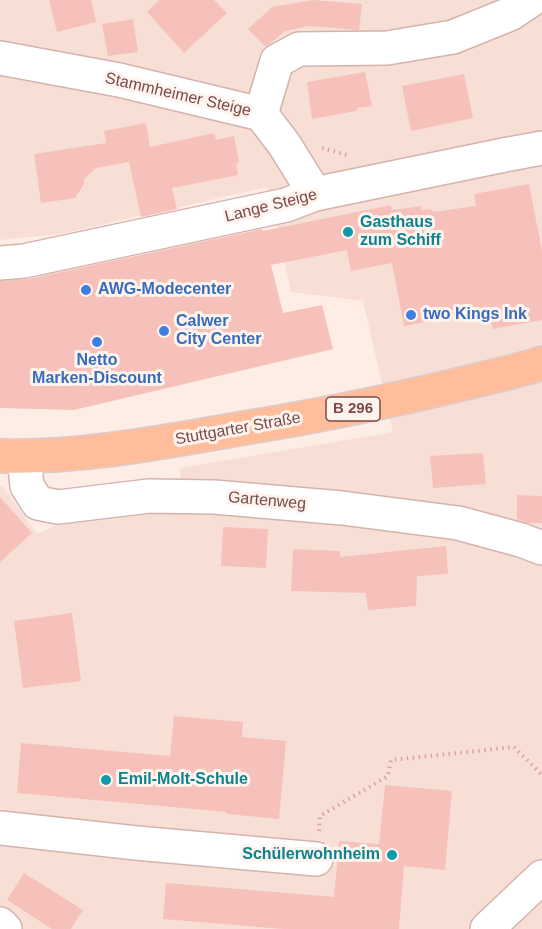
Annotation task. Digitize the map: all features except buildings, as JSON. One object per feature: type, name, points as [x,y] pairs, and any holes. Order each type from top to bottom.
[{"type":"main road","name":"Stuttgarter Straße","points":[[12,456],[85,453],[125,448],[323,415],[521,370],[542,363]]},
{"type":"street","points":[[261,114],[277,61],[299,49],[387,48],[453,37],[510,14],[531,0]]},
{"type":"street","name":"Stammheimer Steige","points":[[0,58],[119,80],[261,114],[284,144],[315,194]]},
{"type":"street","name":"Lange Steige","points":[[0,262],[24,261],[286,205],[315,194],[542,148]]},
{"type":"street","name":"Gartenweg","points":[[12,456],[38,503],[58,507],[149,496],[214,497],[342,508],[458,523],[542,548]]},
{"type":"street","points":[[0,828],[316,859]]},
{"type":"street","points":[[487,929],[542,877]]},
{"type":"street","points":[[0,924],[5,929]]},
{"type":"path","points":[[284,144],[295,140],[371,162],[376,182]]},
{"type":"path","points":[[320,816],[388,776],[391,760],[514,747],[542,775]]},
{"type":"shaded area","points":[[0,0],[542,0],[542,929],[0,929],[0,485],[37,534],[98,507],[183,508],[180,468],[393,432],[363,301],[291,292],[268,187],[60,234],[0,240]]},
{"type":"place","name":"Gasthaus zum Schiff","points":[[348,232]]},
{"type":"place","name":"AWG-Modecenter","points":[[86,290]]},
{"type":"place","name":"two Kings Ink","points":[[411,315]]},
{"type":"place","name":"Calwer City Center","points":[[164,331]]},
{"type":"place","name":"Netto Marken-Discount","points":[[97,342]]},
{"type":"place","name":"Emil-Molt-Schule","points":[[106,780]]},
{"type":"place","name":"Schülerwohnheim","points":[[392,855]]}]
